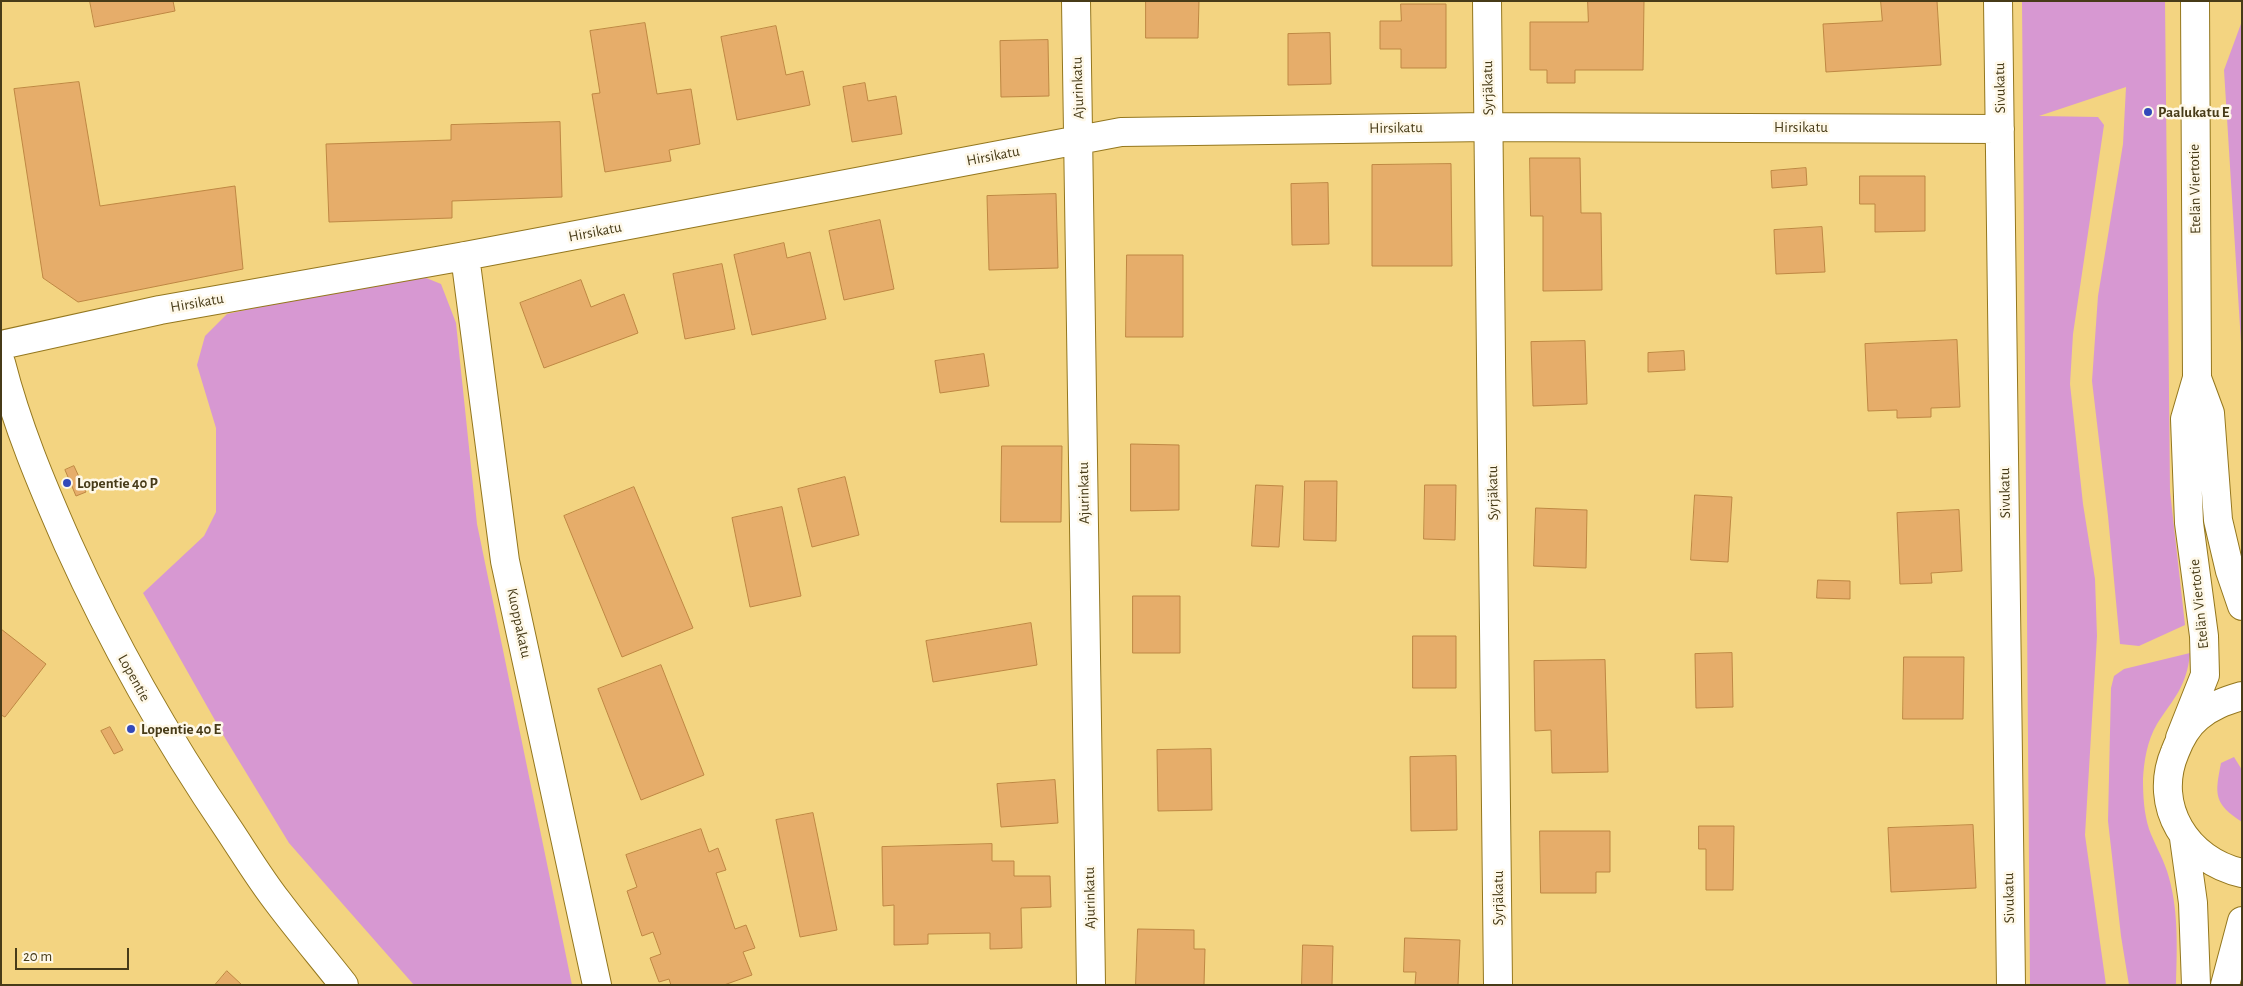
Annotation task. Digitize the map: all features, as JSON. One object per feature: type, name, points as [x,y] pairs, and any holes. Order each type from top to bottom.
[{"type":"street","name":"Ajurinkatu","points":[[1076,1],[1080,140],[1091,985]]},
{"type":"street","name":"Syrjäkatu","points":[[1487,1],[1498,985]]},
{"type":"street","name":"Sivukatu","points":[[1998,1],[2010,985]]},
{"type":"street","name":"Etelän Viertotie","points":[[2184,838],[2172,814],[2168,789],[2170,762],[2205,675],[2204,636],[2189,523],[2185,419],[2197,378],[2195,1]]},
{"type":"street","name":"Hirsikatu","points":[[1,345],[160,310],[465,256],[1121,132],[1488,127],[2000,129]]},
{"type":"street","name":"Kuoppakatu","points":[[465,256],[506,561],[597,985]]},
{"type":"street","name":"Lopentie","points":[[1,363],[6,405],[92,597],[154,714],[277,902],[344,985]]},
{"type":"street","name":"Etelän Viertotie","points":[[2197,378],[2210,413],[2218,520],[2230,571],[2242,606]]},
{"type":"street","points":[[2180,738],[2196,718],[2203,713],[2218,703],[2242,696]]},
{"type":"street","points":[[2184,838],[2202,857],[2225,870],[2242,873]]},
{"type":"street","points":[[2184,838],[2193,903],[2196,985]]},
{"type":"street","points":[[2225,985],[2242,921]]},
{"type":"shaded area","points":[[2022,1],[2165,1],[2170,491],[2185,625],[2139,646],[2120,644],[2108,516],[2092,381],[2098,296],[2123,144],[2126,87],[2039,116],[2098,117],[2104,125],[2073,334],[2070,384],[2083,504],[2095,579],[2097,636],[2085,835],[2106,985],[2030,985]]},
{"type":"shaded area","points":[[2242,21],[2242,359],[2224,70]]},
{"type":"shaded area","points":[[414,273],[441,284],[456,323],[477,524],[572,985],[414,985],[289,843],[225,738],[143,593],[204,536],[216,512],[216,428],[197,365],[205,336],[227,314]]},
{"type":"shaded area","points":[[2190,653],[2183,683],[2157,724],[2148,744],[2143,779],[2147,823],[2167,871],[2174,899],[2177,956],[2176,985],[2129,985],[2121,936],[2108,821],[2111,688],[2114,676],[2124,669]]},
{"type":"shaded area","points":[[2234,757],[2242,770],[2242,822],[2221,803],[2217,790],[2221,763]]},
{"type":"building","points":[[90,1],[173,1],[175,11],[95,27]]},
{"type":"building","points":[[1146,1],[1199,1],[1198,38],[1146,38]]},
{"type":"building","points":[[1588,1],[1644,1],[1643,70],[1575,70],[1575,83],[1547,83],[1547,70],[1530,70],[1530,22],[1588,22]]},
{"type":"building","points":[[1881,1],[1937,1],[1941,65],[1826,72],[1823,24],[1882,21]]},
{"type":"building","points":[[1401,4],[1446,4],[1446,68],[1401,68],[1401,49],[1380,49],[1380,21],[1401,21]]},
{"type":"building","points":[[645,23],[657,94],[691,89],[700,144],[669,150],[671,161],[605,172],[592,94],[600,93],[590,31]]},
{"type":"building","points":[[776,26],[786,75],[803,71],[810,105],[737,120],[721,37]]},
{"type":"building","points":[[1330,33],[1331,84],[1288,85],[1288,34]]},
{"type":"building","points":[[1048,40],[1049,96],[1001,97],[1000,41]]},
{"type":"building","points":[[79,82],[100,206],[235,186],[243,269],[78,302],[43,278],[14,89]]},
{"type":"building","points":[[865,83],[868,101],[896,96],[902,134],[852,142],[843,87]]},
{"type":"building","points":[[560,122],[562,197],[452,201],[452,218],[329,222],[326,144],[451,140],[451,125]]},
{"type":"building","points":[[1530,158],[1580,158],[1581,213],[1601,213],[1602,290],[1543,291],[1543,216],[1531,216]]},
{"type":"building","points":[[1451,164],[1452,266],[1372,266],[1372,165]]},
{"type":"building","points":[[1806,168],[1807,185],[1772,188],[1771,171]]},
{"type":"building","points":[[1860,176],[1925,176],[1925,231],[1875,232],[1875,204],[1860,204]]},
{"type":"building","points":[[1328,183],[1329,244],[1292,245],[1291,184]]},
{"type":"building","points":[[1056,194],[1058,268],[989,270],[987,196]]},
{"type":"building","points":[[880,220],[894,289],[844,300],[829,231]]},
{"type":"building","points":[[1822,227],[1825,272],[1776,274],[1774,230]]},
{"type":"building","points":[[784,243],[787,258],[810,252],[826,319],[752,335],[734,255]]},
{"type":"building","points":[[1127,255],[1183,255],[1183,337],[1126,337]]},
{"type":"building","points":[[722,264],[735,329],[685,339],[673,274]]},
{"type":"building","points":[[581,280],[591,307],[624,294],[638,333],[544,368],[520,303]]},
{"type":"building","points":[[1957,340],[1960,407],[1931,408],[1931,417],[1897,418],[1897,410],[1868,411],[1865,344]]},
{"type":"building","points":[[1585,341],[1587,404],[1533,406],[1531,342]]},
{"type":"building","points":[[1684,351],[1685,370],[1648,372],[1648,353]]},
{"type":"building","points":[[984,354],[989,386],[940,393],[935,361]]},
{"type":"building","points":[[1131,444],[1179,445],[1179,510],[1131,511]]},
{"type":"building","points":[[1002,446],[1062,446],[1061,522],[1001,522]]},
{"type":"building","points":[[74,466],[86,492],[76,496],[65,470]]},
{"type":"building","points":[[845,477],[859,535],[812,547],[798,489]]},
{"type":"building","points":[[1305,481],[1337,481],[1336,541],[1304,540]]},
{"type":"building","points":[[1256,485],[1283,486],[1279,547],[1252,546]]},
{"type":"building","points":[[1425,485],[1456,485],[1455,540],[1424,539]]},
{"type":"building","points":[[634,487],[693,628],[622,657],[564,516]]},
{"type":"building","points":[[1695,495],[1732,497],[1728,562],[1691,560]]},
{"type":"building","points":[[782,507],[801,596],[750,607],[732,518]]},
{"type":"building","points":[[1536,508],[1587,510],[1586,568],[1534,566]]},
{"type":"building","points":[[1959,510],[1962,571],[1931,573],[1932,583],[1900,584],[1897,513]]},
{"type":"building","points":[[1818,580],[1850,581],[1850,599],[1817,598]]},
{"type":"building","points":[[1133,596],[1180,596],[1180,653],[1133,653]]},
{"type":"building","points":[[1031,623],[1037,665],[933,682],[926,641]]},
{"type":"building","points":[[1,629],[46,664],[5,717],[1,715]]},
{"type":"building","points":[[1413,636],[1456,636],[1456,688],[1413,688]]},
{"type":"building","points":[[1732,653],[1733,707],[1696,708],[1695,654]]},
{"type":"building","points":[[1904,657],[1964,657],[1963,719],[1903,719]]},
{"type":"building","points":[[1605,660],[1608,772],[1552,773],[1551,730],[1535,731],[1534,661]]},
{"type":"building","points":[[661,665],[704,775],[641,800],[598,689]]},
{"type":"building","points":[[110,727],[123,750],[114,754],[101,731]]},
{"type":"building","points":[[1211,749],[1212,810],[1158,811],[1157,750]]},
{"type":"building","points":[[1456,756],[1457,830],[1411,831],[1410,757]]},
{"type":"building","points":[[1055,780],[1058,823],[1001,827],[997,784]]},
{"type":"building","points":[[813,813],[837,930],[800,937],[776,820]]},
{"type":"building","points":[[1973,825],[1976,888],[1891,892],[1888,828]]},
{"type":"building","points":[[1699,826],[1734,826],[1733,890],[1706,890],[1706,849],[1699,849]]},
{"type":"building","points":[[701,829],[709,852],[718,848],[726,870],[716,873],[735,929],[746,925],[755,948],[743,952],[752,975],[724,985],[671,985],[669,979],[659,982],[650,958],[661,954],[653,932],[642,936],[627,891],[637,887],[626,855]]},
{"type":"building","points":[[1540,831],[1610,831],[1610,872],[1596,872],[1596,893],[1541,893]]},
{"type":"building","points":[[992,844],[992,861],[1014,861],[1014,876],[1050,876],[1051,907],[1021,908],[1022,948],[990,949],[990,933],[928,934],[928,944],[894,945],[894,905],[883,906],[882,847]]},
{"type":"building","points":[[1138,929],[1194,930],[1194,949],[1205,949],[1204,985],[1136,985]]},
{"type":"building","points":[[1405,938],[1460,940],[1458,985],[1415,985],[1416,972],[1404,972]]},
{"type":"building","points":[[1303,945],[1333,946],[1332,985],[1302,985]]},
{"type":"building","points":[[227,971],[242,985],[215,985]]},
{"type":"place","name":"Paalukatu E","points":[[2148,112]]},
{"type":"place","name":"Lopentie 40 P","points":[[67,483]]},
{"type":"place","name":"Lopentie 40 E","points":[[131,729]]}]
